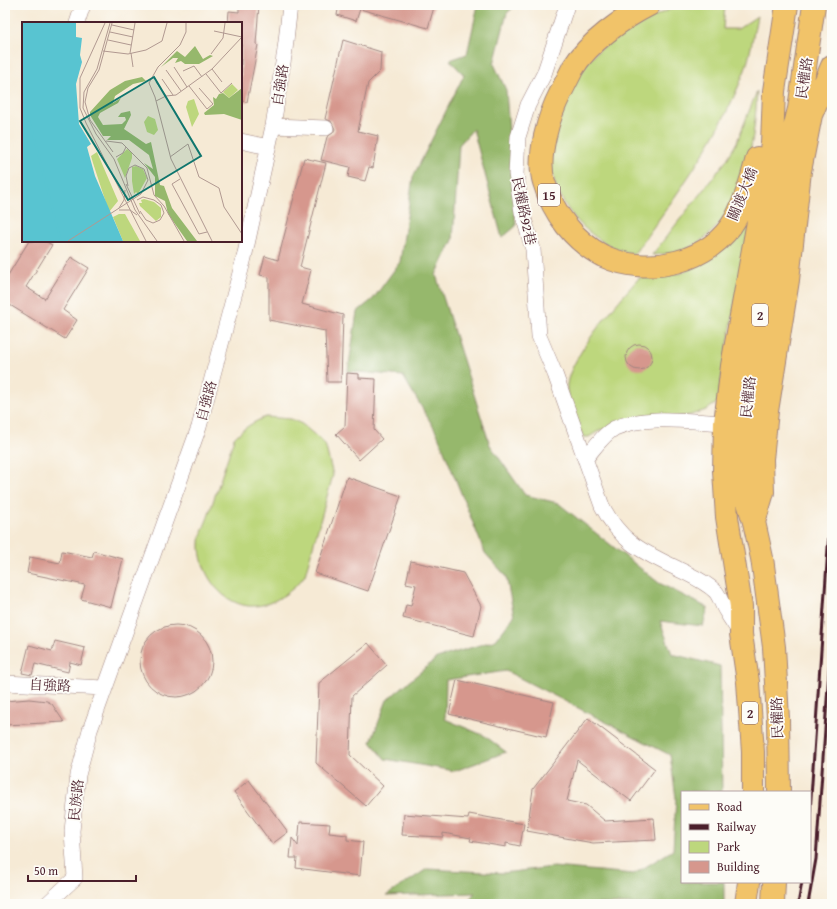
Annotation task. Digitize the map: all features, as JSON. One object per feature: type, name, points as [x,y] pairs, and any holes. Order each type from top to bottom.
[{"type":"main road","name":"關渡大橋","points":[[649,5],[637,11],[602,35],[574,66],[554,106],[542,151],[544,181],[558,216],[577,238],[603,256],[633,265],[667,265],[694,256],[708,248],[725,232],[735,218],[752,179],[763,128],[774,91]]},
{"type":"main road","name":"民權路","points":[[753,791],[753,744],[748,682],[741,634],[741,606],[727,517],[724,471],[725,423],[732,366],[772,144],[774,91],[787,5]]},
{"type":"main road","name":"民權路","points":[[779,791],[778,719],[774,647],[762,558],[754,522],[744,489],[743,454],[750,379],[789,149],[799,109],[814,5]]},
{"type":"main road","points":[[754,522],[763,492],[762,459],[767,411],[788,280],[800,171],[811,115],[832,66]]},
{"type":"main road","points":[[746,904],[748,883]]},
{"type":"main road","points":[[773,904],[774,883]]},
{"type":"street","points":[[77,22],[83,5]]},
{"type":"street","name":"自強路","points":[[5,683],[104,688],[199,427],[244,258],[273,126],[285,50],[290,5]]},
{"type":"street","name":"民權路92巷","points":[[555,374],[539,336],[533,249],[522,212],[516,174],[518,137],[528,105],[544,74],[567,5]]},
{"type":"street","points":[[273,126],[326,128]]},
{"type":"street","points":[[242,141],[268,147]]},
{"type":"street","name":"民權路","points":[[555,374],[602,506],[619,533],[643,552],[699,579],[716,593],[726,613],[741,634]]},
{"type":"street","points":[[585,459],[601,440],[615,428],[647,420],[725,423]]},
{"type":"street","name":"民族路","points":[[47,904],[75,878],[72,831],[78,775],[90,730],[104,688]]},
{"type":"green space","points":[[478,5],[516,5],[507,13],[494,64],[506,90],[516,226],[502,238],[473,129],[459,145],[453,240],[436,275],[490,445],[525,495],[558,503],[659,583],[708,608],[703,626],[660,621],[672,654],[720,666],[722,791],[681,791],[681,883],[724,883],[724,904],[464,904],[475,893],[386,896],[427,869],[503,873],[553,867],[634,874],[673,850],[676,798],[670,755],[506,671],[446,680],[445,719],[485,736],[506,752],[455,771],[385,759],[371,742],[387,700],[437,658],[496,640],[514,616],[506,576],[485,553],[437,433],[403,376],[348,371],[357,312],[373,299],[400,262],[413,177],[464,75],[450,60],[467,54]]},
{"type":"green space","points":[[682,5],[725,5],[723,29],[738,29],[757,16],[747,64],[735,95],[723,119],[710,143],[681,188],[634,254],[616,248],[600,240],[585,228],[572,214],[554,181],[551,162],[551,143],[577,80],[590,58],[628,30],[657,15]]},
{"type":"green space","points":[[757,91],[753,133],[744,176],[736,197],[726,215],[712,231],[691,247],[675,252],[652,255],[726,161],[737,142]]},
{"type":"green space","points":[[753,207],[717,403],[706,410],[691,415],[600,430],[589,437],[583,437],[568,397],[568,380],[574,365],[594,332],[619,300],[639,278],[681,273],[699,265]]},
{"type":"green space","points":[[266,417],[291,419],[302,424],[325,444],[333,475],[305,575],[287,593],[273,602],[256,606],[248,606],[228,598],[213,584],[203,564],[200,540],[234,438],[241,431]]},
{"type":"building","points":[[239,5],[259,5],[256,44],[258,45],[247,102],[242,101],[242,22],[228,22],[229,11],[239,12]]},
{"type":"building","points":[[339,5],[426,5],[434,7],[428,28],[360,9],[356,21],[337,15]]},
{"type":"building","points":[[343,40],[381,52],[380,71],[368,83],[358,131],[378,136],[373,168],[369,167],[365,181],[348,177],[350,167],[321,160],[327,137],[333,133],[335,129],[331,121],[325,119]]},
{"type":"building","points":[[304,158],[326,163],[300,267],[311,270],[302,304],[343,315],[341,382],[327,382],[325,331],[269,320],[269,277],[260,275],[265,256],[278,260]]},
{"type":"building","points":[[28,242],[47,242],[52,245],[26,287],[45,299],[71,257],[89,268],[63,310],[77,320],[65,339],[5,302],[5,280]]},
{"type":"building","points":[[639,344],[648,348],[652,357],[648,366],[639,370],[630,366],[626,357],[630,348]]},
{"type":"building","points":[[347,373],[359,374],[359,378],[376,379],[374,430],[382,439],[359,460],[336,434],[345,426]]},
{"type":"building","points":[[347,477],[401,496],[368,591],[315,573]]},
{"type":"building","points":[[62,551],[92,557],[94,551],[123,559],[111,607],[81,599],[85,585],[27,573],[30,557],[60,563]]},
{"type":"building","points":[[411,561],[463,573],[481,606],[474,636],[403,618],[406,605],[411,606],[416,585],[406,583]]},
{"type":"building","points":[[176,625],[196,631],[206,641],[212,661],[206,681],[196,691],[176,697],[156,691],[146,681],[140,661],[146,641],[156,631]]},
{"type":"building","points":[[55,641],[85,648],[81,665],[70,662],[68,672],[35,664],[32,675],[22,673],[29,645],[52,651]]},
{"type":"building","points":[[368,643],[387,665],[352,696],[350,755],[383,786],[366,806],[316,763],[319,683]]},
{"type":"building","points":[[457,680],[554,702],[546,737],[449,714]]},
{"type":"building","points":[[29,699],[47,701],[52,704],[64,722],[5,725],[5,701]]},
{"type":"building","points":[[588,718],[655,769],[631,801],[577,760],[567,801],[586,805],[605,821],[654,818],[656,840],[593,843],[527,831],[533,789]]},
{"type":"building","points":[[249,780],[288,832],[272,844],[234,792]]},
{"type":"building","points":[[404,814],[468,819],[469,814],[524,824],[520,846],[506,843],[506,847],[470,841],[471,838],[443,833],[443,837],[402,835]]},
{"type":"building","points":[[300,822],[330,824],[329,833],[347,835],[347,840],[363,842],[360,876],[296,868],[297,858],[290,858],[292,838],[298,846]]},
{"type":"railway","points":[[811,797],[832,489]]},
{"type":"railway","points":[[808,904],[816,859],[832,628]]},
{"type":"railway","points":[[798,904],[802,883]]}]
